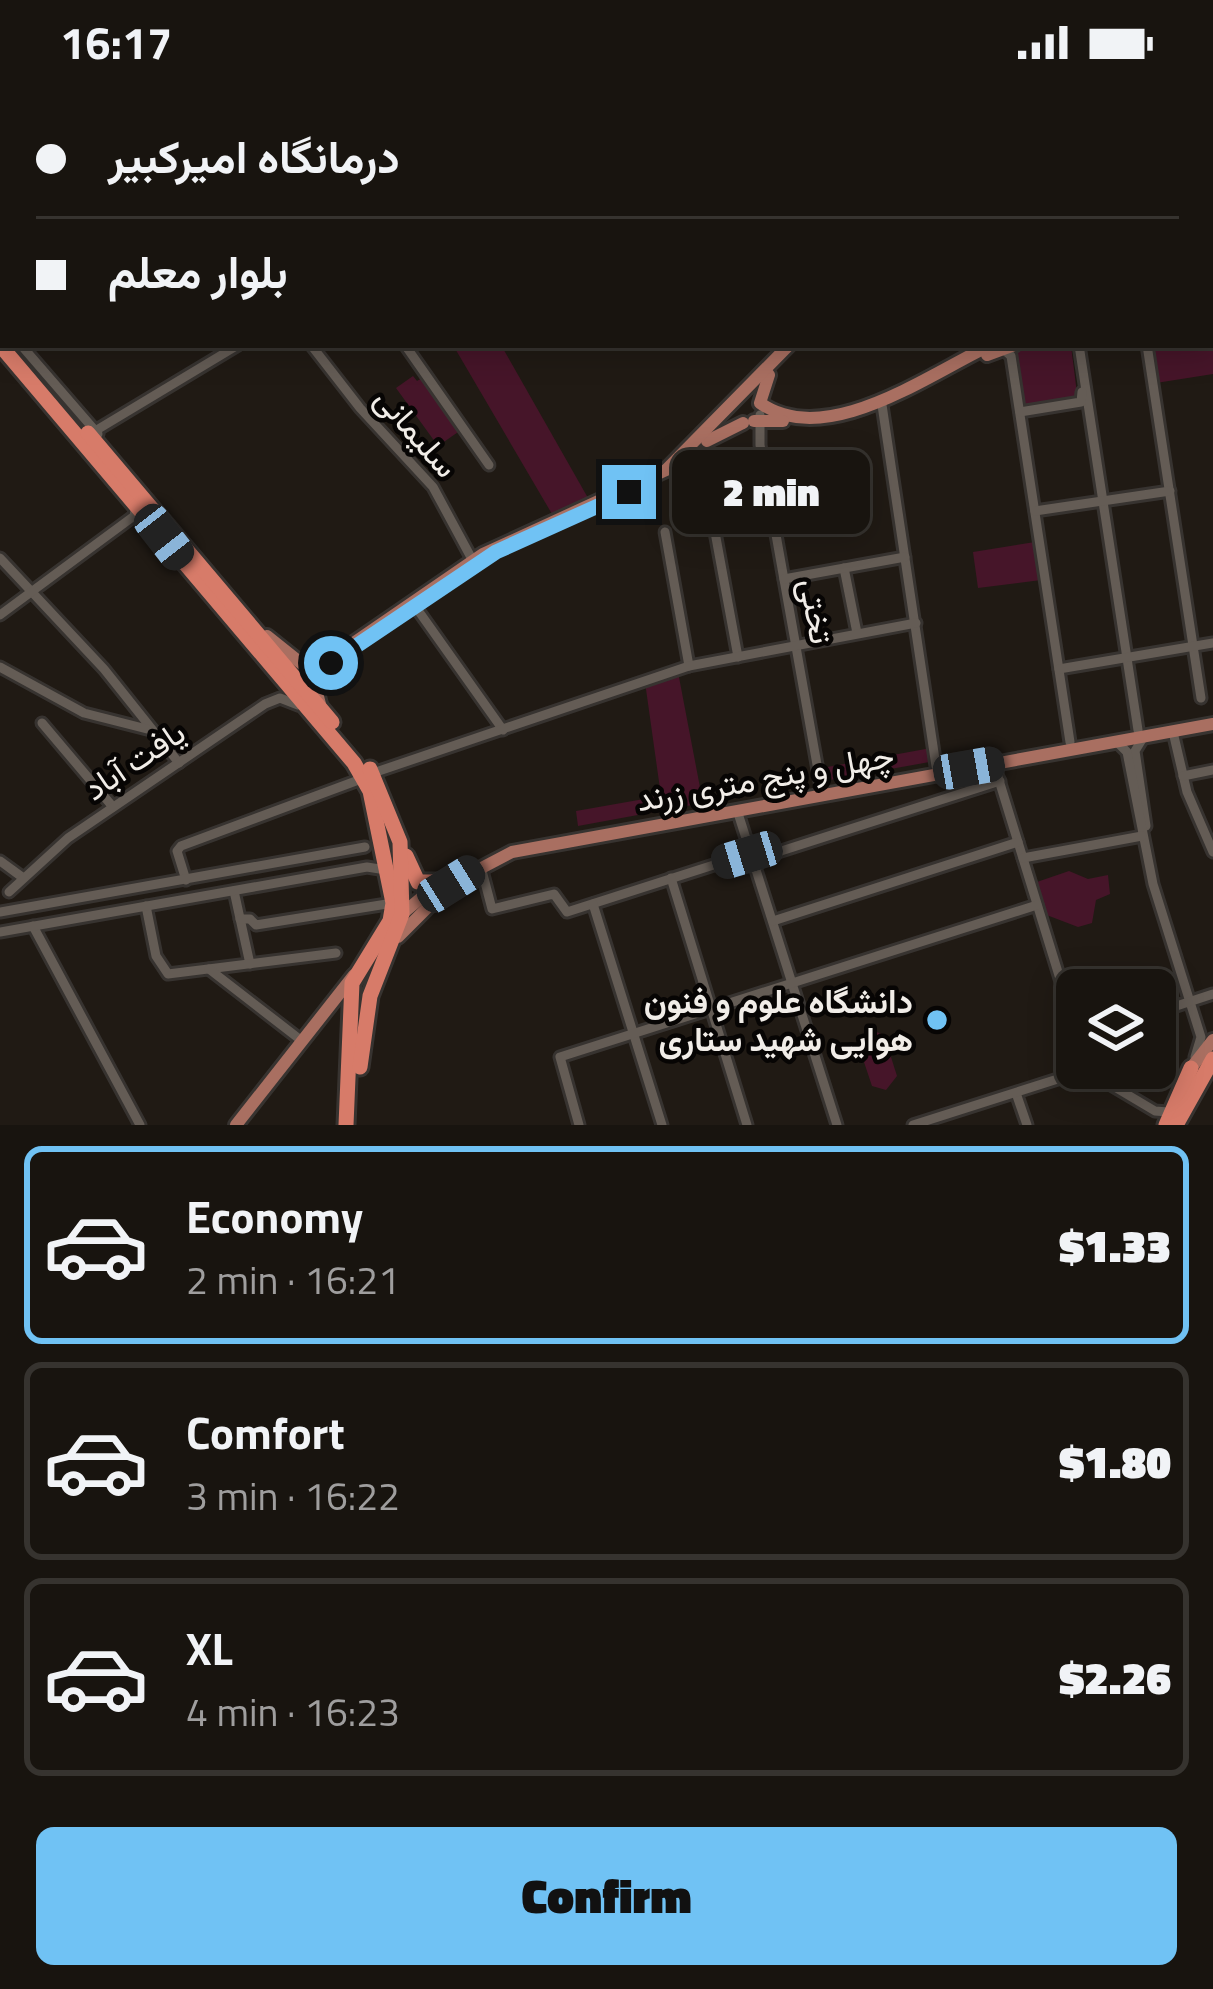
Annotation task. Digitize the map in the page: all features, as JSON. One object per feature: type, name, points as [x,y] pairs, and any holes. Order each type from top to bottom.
[{"type":"highway","points":[[19,348],[167,524],[194,564]]},
{"type":"highway","points":[[0,349],[139,512],[194,564],[276,658],[369,776],[386,870],[403,912]]},
{"type":"highway","points":[[129,480],[139,512]]},
{"type":"highway","points":[[219,593],[256,628],[276,658]]},
{"type":"highway","points":[[378,814],[400,842],[418,882],[439,887]]},
{"type":"highway","points":[[353,1123],[365,1018],[403,912],[400,842]]},
{"type":"highway","points":[[353,1123],[340,1011],[355,973],[403,912]]},
{"type":"highway","points":[[355,973],[375,958],[377,974]]},
{"type":"highway","points":[[1173,1122],[1180,1091],[1204,1068]]},
{"type":"highway","points":[[1173,1122],[1204,1068]]},
{"type":"main road","points":[[317,669],[496,552],[663,477],[714,432],[736,399],[791,348]]},
{"type":"main road","points":[[758,423],[764,381],[792,348]]},
{"type":"main road","points":[[736,399],[733,413],[758,423],[838,422],[1005,349]]},
{"type":"main road","points":[[322,717],[315,685],[317,669],[473,561],[666,470],[714,432],[784,416],[842,415],[1005,349]]},
{"type":"main road","points":[[736,399],[749,395],[758,423]]},
{"type":"main road","points":[[256,628],[302,664],[317,669]]},
{"type":"main road","name":"چهل و پنج متری زرند","points":[[403,912],[510,845],[1070,742],[1205,722]]},
{"type":"main road","name":"چهل و پنج متری زرند","points":[[755,802],[1127,748],[1141,734]]},
{"type":"main road","name":"چهل و پنج متری زرند","points":[[403,912],[422,895],[480,865],[547,844],[714,810]]},
{"type":"main road","points":[[239,1125],[340,1011],[355,973]]},
{"type":"main road","points":[[239,1125],[302,1041],[340,1011]]},
{"type":"main road","points":[[1204,1068],[1213,1039]]},
{"type":"street","points":[[19,348],[109,447]]},
{"type":"street","points":[[95,431],[117,422],[233,348]]},
{"type":"street","name":"سلیمانی","points":[[313,348],[360,408],[433,487],[473,561]]},
{"type":"street","points":[[407,348],[489,465]]},
{"type":"street","points":[[1020,412],[1083,400],[1077,348]]},
{"type":"street","points":[[1077,348],[1141,734]]},
{"type":"street","points":[[1148,348],[1201,698]]},
{"type":"street","points":[[1005,349],[1020,412],[1070,742]]},
{"type":"street","points":[[882,405],[936,766]]},
{"type":"street","points":[[117,422],[107,435],[109,447],[139,512],[167,524]]},
{"type":"street","name":"تختی","points":[[758,423],[821,787]]},
{"type":"street","points":[[1035,511],[1169,490]]},
{"type":"street","points":[[710,505],[738,657]]},
{"type":"street","points":[[34,590],[139,512]]},
{"type":"street","points":[[665,532],[689,666]]},
{"type":"street","points":[[0,615],[87,554]]},
{"type":"street","points":[[784,579],[905,557]]},
{"type":"street","points":[[0,558],[104,669],[147,729],[176,759]]},
{"type":"street","points":[[844,568],[857,633]]},
{"type":"street","points":[[43,600],[46,584]]},
{"type":"street","points":[[416,607],[502,730]]},
{"type":"street","points":[[186,880],[177,851],[181,846],[369,776],[689,666],[916,623]]},
{"type":"street","points":[[1059,669],[1213,641]]},
{"type":"street","points":[[276,658],[276,695],[322,717]]},
{"type":"street","points":[[276,658],[299,706]]},
{"type":"street","points":[[0,667],[84,713],[147,729]]},
{"type":"street","name":"یافت آباد","points":[[3,891],[176,759],[276,695]]},
{"type":"street","points":[[42,723],[113,807]]},
{"type":"street","points":[[1174,727],[1184,776],[1213,852]]},
{"type":"street","points":[[1127,748],[1154,883],[1205,1036],[1213,1039]]},
{"type":"street","points":[[1127,748],[1154,883]]},
{"type":"street","points":[[994,764],[1057,969]]},
{"type":"street","points":[[1184,776],[1213,770]]},
{"type":"street","points":[[480,865],[494,910],[554,895],[563,912],[1000,781]]},
{"type":"street","points":[[736,806],[837,1125]]},
{"type":"street","points":[[3,891],[6,910],[365,847],[372,842],[378,814]]},
{"type":"street","points":[[1023,858],[1142,836]]},
{"type":"street","points":[[773,921],[1018,842]]},
{"type":"street","points":[[365,847],[372,862],[368,867]]},
{"type":"street","points":[[0,861],[22,877]]},
{"type":"street","points":[[0,932],[368,867],[386,870]]},
{"type":"street","points":[[238,870],[233,875],[250,964]]},
{"type":"street","points":[[218,873],[227,883],[221,893]]},
{"type":"street","points":[[671,878],[747,1125]]},
{"type":"street","points":[[84,897],[75,908],[86,916]]},
{"type":"street","points":[[62,901],[70,909],[64,920]]},
{"type":"street","points":[[593,904],[662,1125]]},
{"type":"street","points":[[579,1125],[559,1058],[1037,905]]},
{"type":"street","points":[[146,906],[156,956],[168,974],[336,953]]},
{"type":"street","points":[[240,919],[250,919],[256,926],[403,912]]},
{"type":"street","points":[[33,926],[140,1125]]},
{"type":"street","points":[[208,969],[302,1041]]},
{"type":"street","points":[[1176,1006],[1213,994]]},
{"type":"street","points":[[1192,1001],[1204,1068]]},
{"type":"street","points":[[913,1125],[1056,1079]]},
{"type":"street","points":[[1115,1089],[1173,1122]]},
{"type":"street","points":[[1016,1093],[1027,1125]]},
{"type":"shaded area","points":[[455,348],[503,348],[588,498],[552,514]]},
{"type":"shaded area","points":[[1071,348],[1078,401],[1023,409],[1015,349]]},
{"type":"shaded area","points":[[1150,348],[1213,348],[1213,374],[1156,383]]},
{"type":"shaded area","points":[[413,376],[417,381],[424,377],[461,430],[438,446],[396,388]]},
{"type":"shaded area","points":[[1035,542],[1041,580],[978,588],[973,552]]},
{"type":"shaded area","points":[[678,672],[703,803],[578,826],[576,811],[661,796],[645,682]]},
{"type":"shaded area","points":[[931,748],[935,761],[824,781],[822,768]]},
{"type":"shaded area","points":[[1069,871],[1088,879],[1108,875],[1110,894],[1096,900],[1092,923],[1078,927],[1044,914],[1034,883]]},
{"type":"shaded area","points":[[869,1029],[884,1035],[897,1076],[886,1090],[872,1086],[858,1044]]},
{"type":"place","name":"دانشگاه علوم و فنون هوایی شهید ستاری","points":[[937,1020]]},
{"type":"route","points":[[331,663],[496,552],[629,492]]}]
